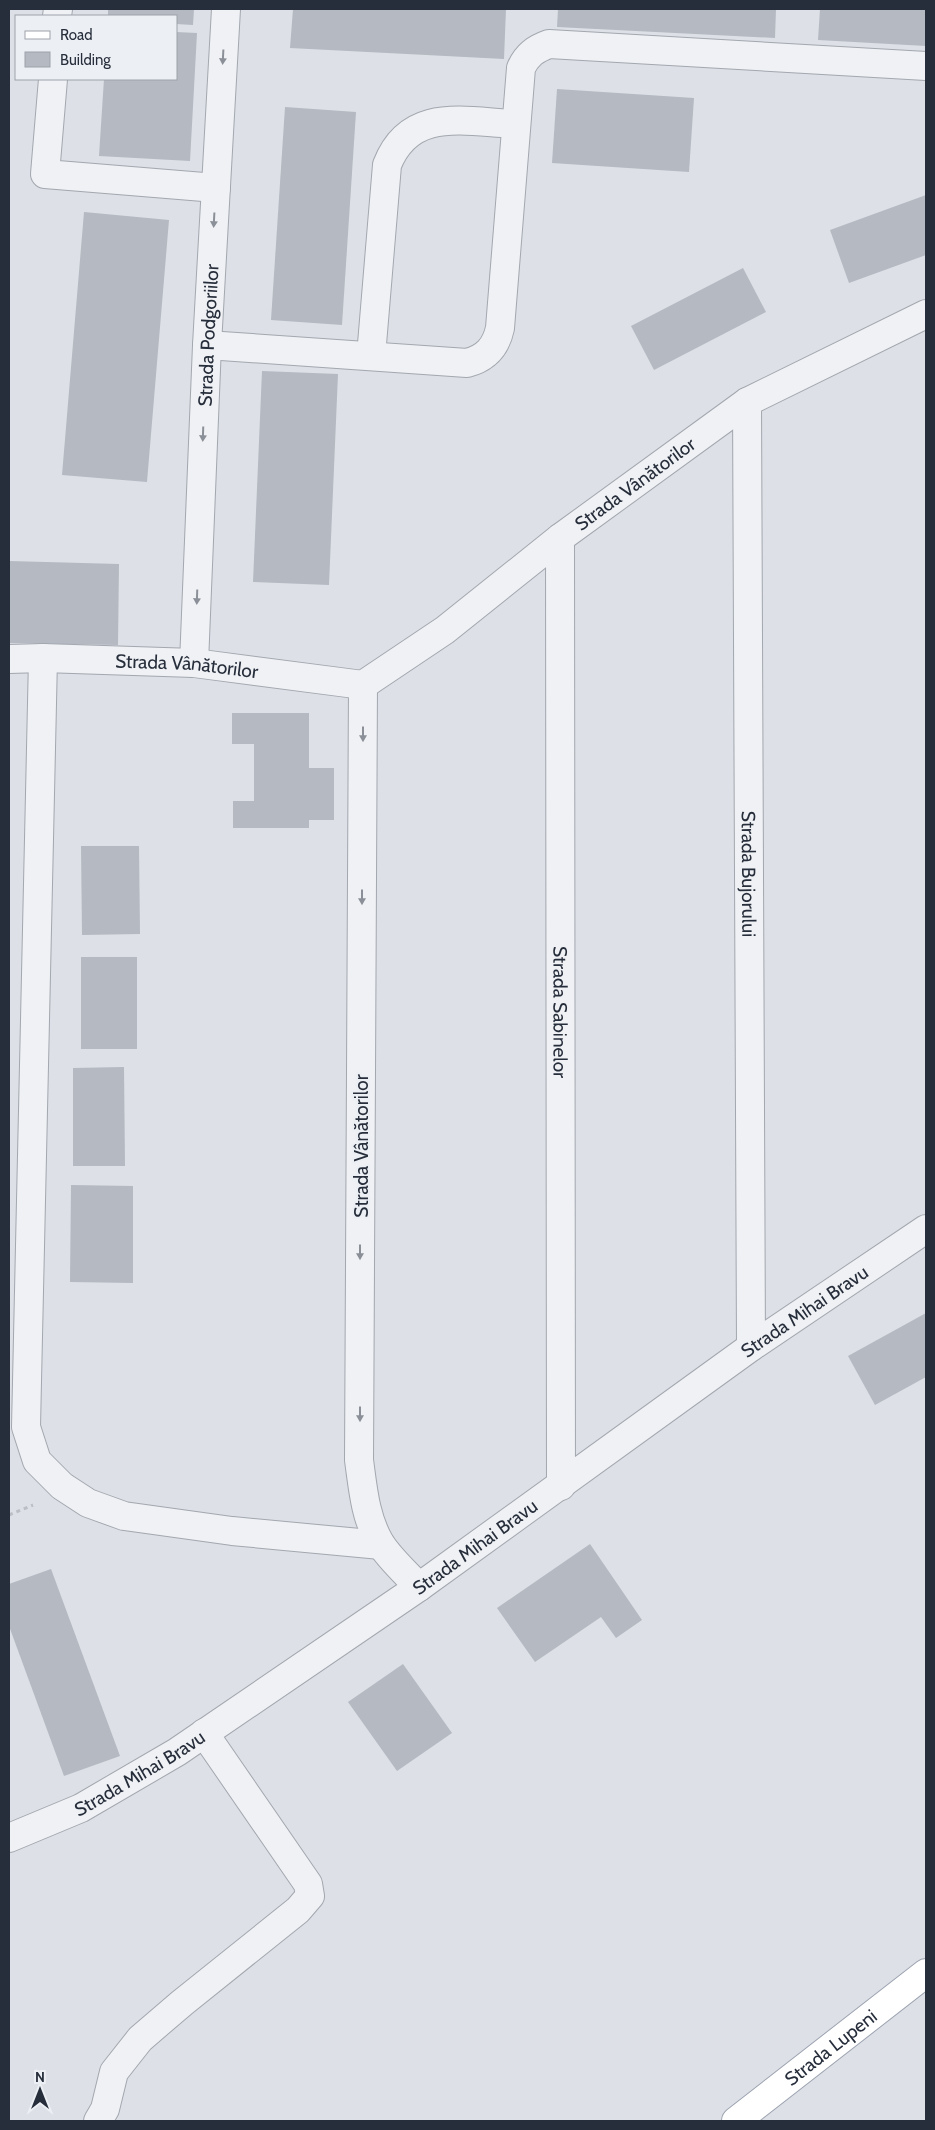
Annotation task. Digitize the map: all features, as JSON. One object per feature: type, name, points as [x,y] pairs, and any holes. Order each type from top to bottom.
[{"type":"main road","name":"Strada Lupeni","points":[[736,2121],[926,1973]]},
{"type":"street","name":"Strada Podgoriilor","points":[[194,663],[207,345],[226,9]]},
{"type":"street","points":[[207,345],[467,363],[484,356],[498,338],[500,328],[521,68],[530,53],[549,44],[926,66]]},
{"type":"street","points":[[53,80],[46,174],[216,188]]},
{"type":"street","points":[[371,356],[387,164],[392,152],[400,140],[410,131],[423,124],[437,121],[516,124]]},
{"type":"street","name":"Strada Vânătorilor","points":[[9,659],[43,658],[194,663],[363,686],[445,630],[560,538],[747,402],[926,314]]},
{"type":"street","name":"Strada Bujorului","points":[[747,402],[751,1347]]},
{"type":"street","name":"Strada Sabinelor","points":[[560,538],[561,1486]]},
{"type":"street","points":[[43,658],[26,1427],[37,1461],[62,1486],[88,1503],[124,1516],[232,1531],[381,1545]]},
{"type":"street","name":"Strada Vânătorilor","points":[[363,686],[359,1460],[364,1504],[371,1525],[381,1545],[420,1588]]},
{"type":"street","name":"Strada Mihai Bravu","points":[[9,1838],[81,1808],[177,1752],[420,1588],[751,1347],[926,1229]]},
{"type":"street","points":[[98,2121],[106,2109],[114,2072],[140,2039],[298,1910],[310,1896],[308,1884],[204,1734]]},
{"type":"building","points":[[108,9],[194,9],[193,25],[178,24],[178,15],[108,15]]},
{"type":"building","points":[[293,9],[506,9],[504,59],[290,48]]},
{"type":"building","points":[[558,9],[776,9],[775,38],[557,27]]},
{"type":"building","points":[[820,9],[926,9],[926,46],[818,40]]},
{"type":"building","points":[[178,32],[197,33],[190,161],[99,156],[104,80],[178,80]]},
{"type":"building","points":[[557,89],[694,98],[689,172],[552,163]]},
{"type":"building","points":[[285,107],[356,112],[342,325],[271,320]]},
{"type":"building","points":[[926,195],[926,255],[849,283],[830,230]]},
{"type":"building","points":[[84,212],[169,220],[147,482],[62,475]]},
{"type":"building","points":[[743,268],[766,312],[654,370],[631,326]]},
{"type":"building","points":[[262,371],[338,374],[329,585],[253,582]]},
{"type":"building","points":[[9,561],[119,564],[118,645],[9,643]]},
{"type":"building","points":[[232,713],[309,713],[309,768],[334,768],[334,820],[309,820],[309,828],[233,828],[233,801],[254,801],[254,744],[232,744]]},
{"type":"building","points":[[81,846],[139,846],[140,934],[82,935]]},
{"type":"building","points":[[81,957],[137,957],[137,1049],[81,1049]]},
{"type":"building","points":[[124,1067],[125,1166],[73,1166],[73,1068]]},
{"type":"building","points":[[71,1185],[133,1186],[133,1283],[70,1282]]},
{"type":"building","points":[[926,1313],[926,1377],[875,1405],[848,1356]]},
{"type":"building","points":[[590,1544],[642,1620],[616,1638],[601,1617],[535,1662],[497,1608]]},
{"type":"building","points":[[51,1569],[120,1756],[64,1776],[9,1626],[9,1584]]},
{"type":"building","points":[[403,1664],[452,1733],[397,1771],[348,1702]]}]
